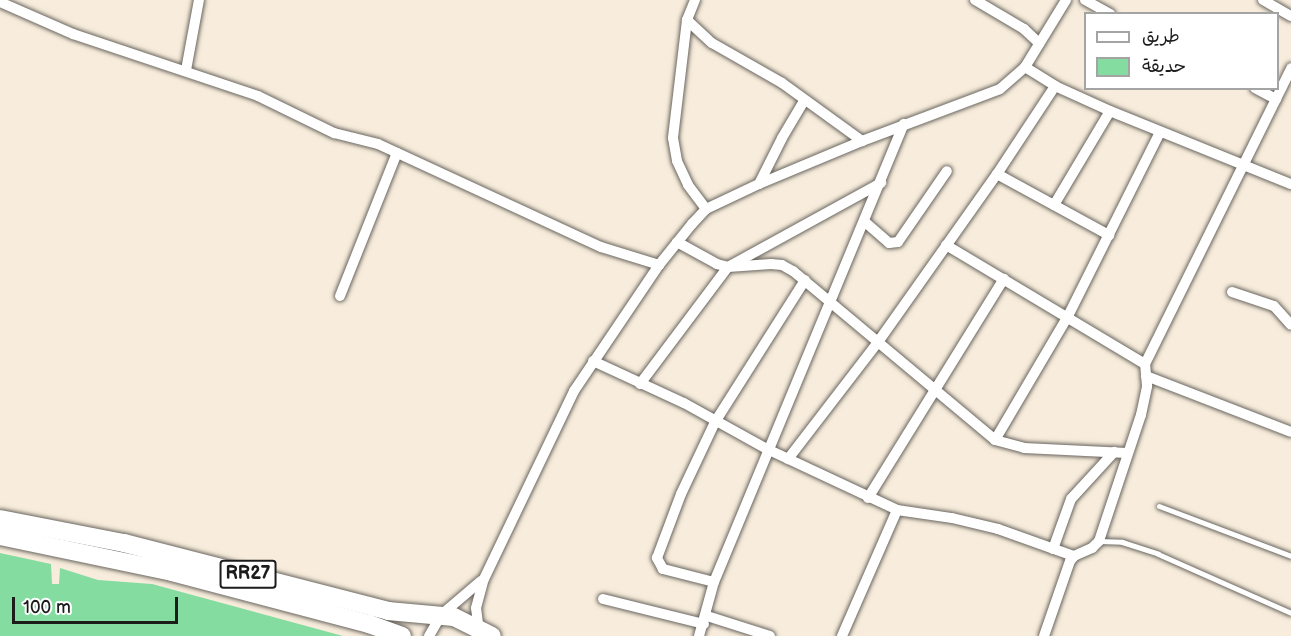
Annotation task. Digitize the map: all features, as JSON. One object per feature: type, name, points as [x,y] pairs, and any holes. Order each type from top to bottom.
[{"type":"highway","name":"RR27","points":[[0,519],[124,543],[388,611],[423,616],[441,615],[466,621],[483,633]]},
{"type":"highway","name":"RR27","points":[[0,536],[172,572],[369,624],[402,636]]},
{"type":"street","points":[[186,70],[199,0]]},
{"type":"street","points":[[695,0],[687,20],[673,138],[677,160],[688,185],[706,209]]},
{"type":"street","points":[[975,0],[1024,29],[1039,43]]},
{"type":"street","points":[[483,633],[476,608],[484,579],[574,391],[659,265],[706,209],[862,141],[1000,89],[1025,67],[1066,0]]},
{"type":"street","points":[[1085,0],[1106,12]]},
{"type":"street","points":[[1263,0],[1291,16]]},
{"type":"street","points":[[0,2],[72,34],[186,70],[258,96],[334,133],[378,144],[601,247],[659,265]]},
{"type":"street","points":[[687,20],[712,43],[782,83],[862,141]]},
{"type":"street","points":[[1025,67],[1055,86],[1110,111],[1291,184]]},
{"type":"street","points":[[1044,636],[1066,570],[1074,556],[1092,548],[1099,541],[1141,415],[1146,376],[1145,364],[1291,68]]},
{"type":"street","points":[[788,459],[878,342],[997,174],[1055,86]]},
{"type":"street","points":[[1259,90],[1276,99]]},
{"type":"street","points":[[759,184],[804,101]]},
{"type":"street","points":[[1054,205],[1110,111]]},
{"type":"street","points":[[699,636],[714,582],[767,449],[865,222],[904,124]]},
{"type":"street","points":[[995,440],[1067,318],[1160,132]]},
{"type":"street","points":[[340,296],[396,153]]},
{"type":"street","points":[[865,222],[889,243],[895,243],[948,171]]},
{"type":"street","points":[[997,174],[1109,235]]},
{"type":"street","points":[[640,384],[728,267],[881,183]]},
{"type":"street","points":[[677,242],[717,264],[728,267],[782,265],[805,280],[995,440],[1024,448],[1127,453]]},
{"type":"street","points":[[946,245],[1145,364]]},
{"type":"street","points":[[868,498],[934,388],[1004,279]]},
{"type":"street","points":[[714,582],[663,569],[657,558],[681,494],[715,422],[805,280]]},
{"type":"street","points":[[1232,292],[1274,306],[1291,325]]},
{"type":"street","points":[[593,361],[684,403],[767,449],[897,510],[952,518],[998,529],[1074,556]]},
{"type":"street","points":[[1146,376],[1291,432]]},
{"type":"street","points":[[1053,549],[1071,499],[1114,452]]},
{"type":"street","points":[[842,636],[897,510]]},
{"type":"street","points":[[429,636],[441,615],[484,579]]},
{"type":"street","points":[[603,599],[705,620],[767,636]]},
{"type":"lane","points":[[1159,506],[1291,556]]},
{"type":"lane","points":[[1099,541],[1122,542],[1158,554],[1291,613]]},
{"type":"green space","points":[[0,553],[51,564],[52,584],[59,584],[60,568],[98,580],[152,584],[343,636],[0,636]]}]
